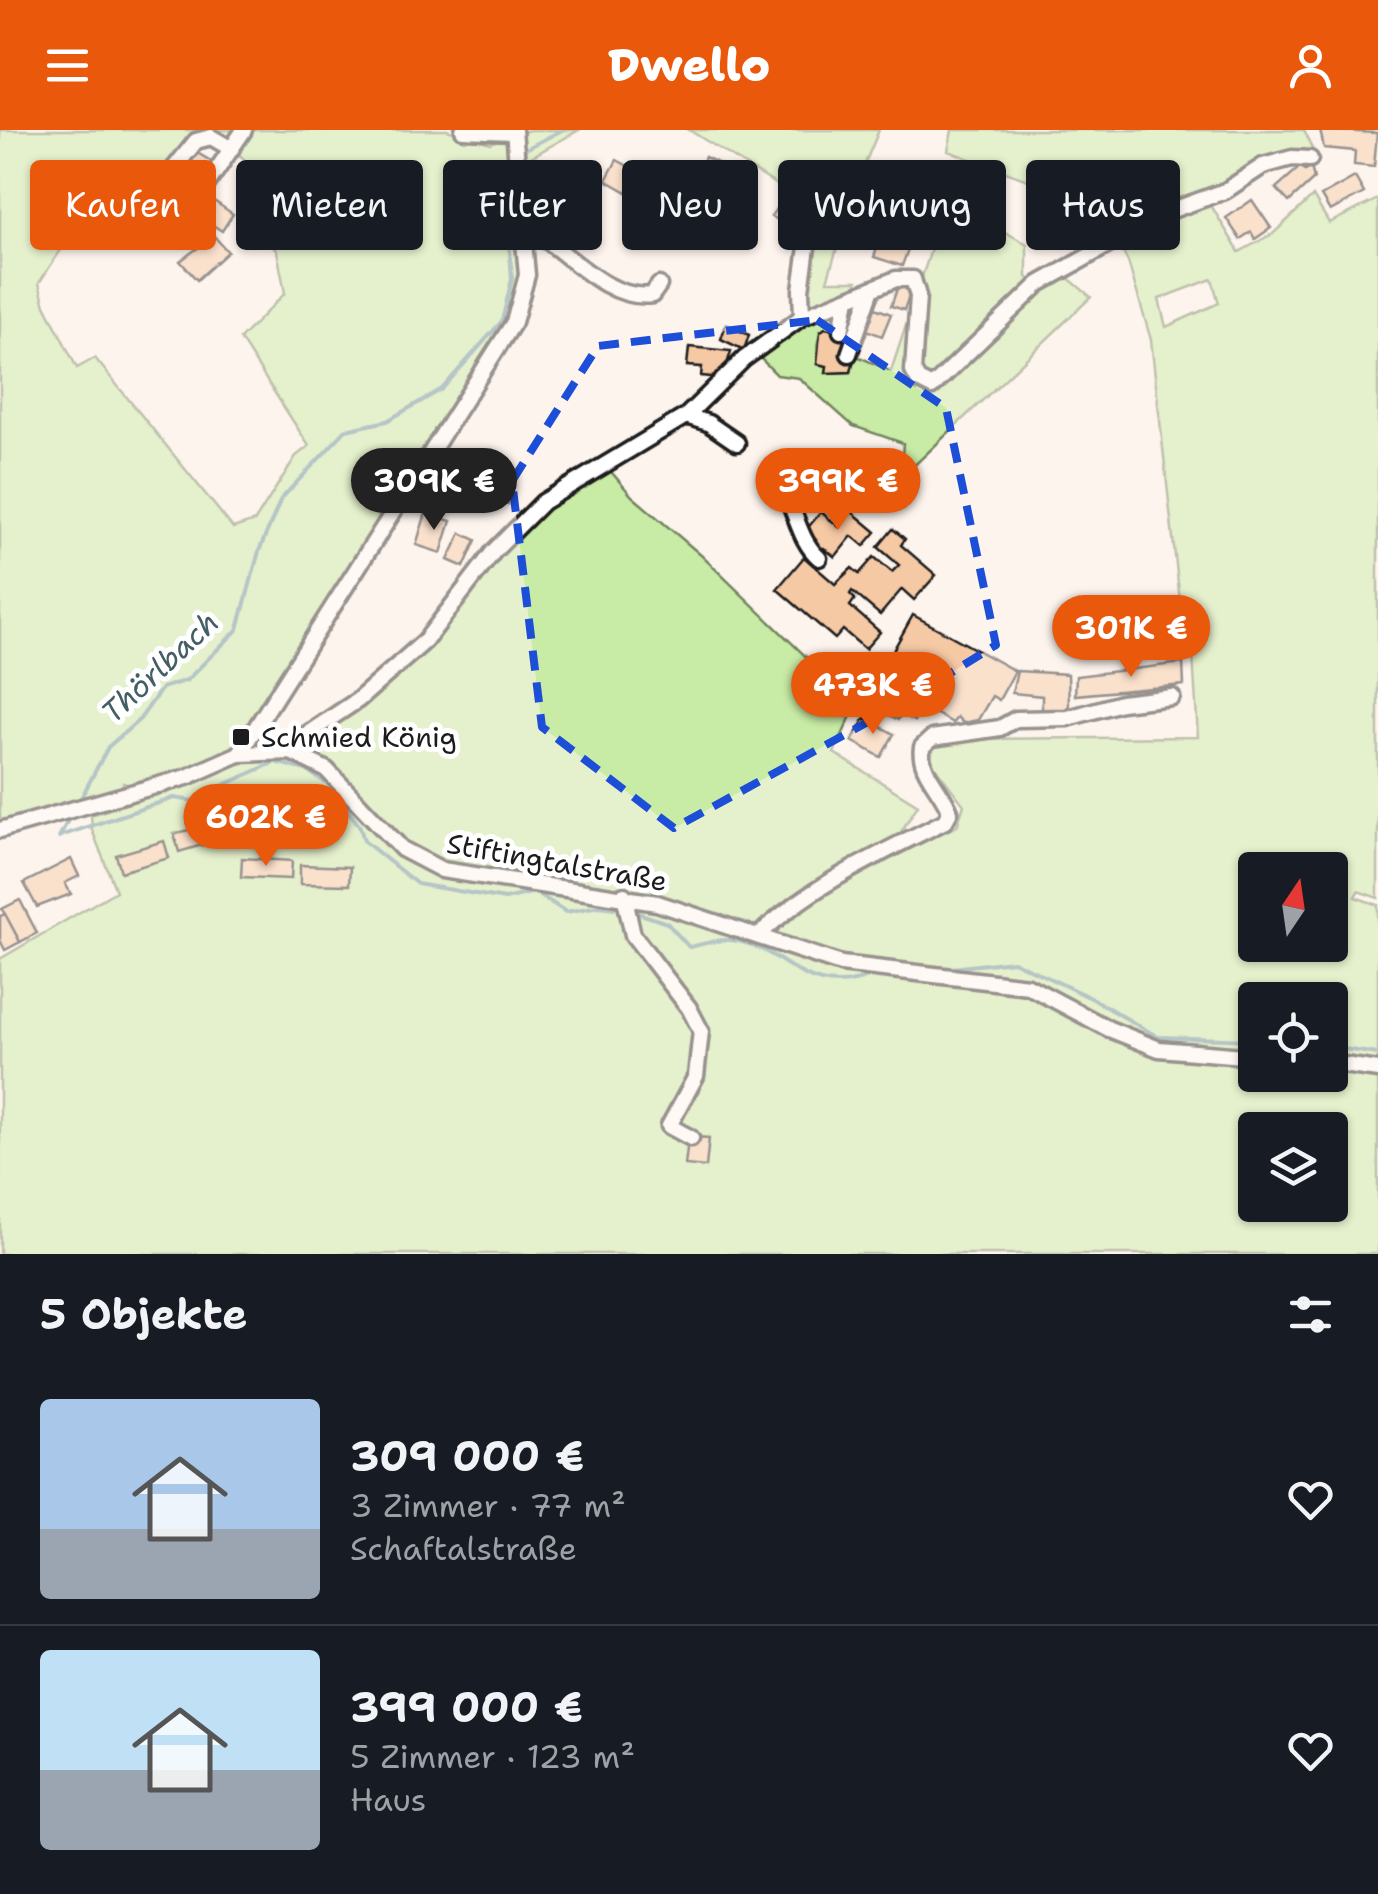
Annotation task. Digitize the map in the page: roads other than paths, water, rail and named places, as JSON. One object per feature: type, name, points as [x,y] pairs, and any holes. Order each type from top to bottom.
[{"type":"street","points":[[230,148],[211,137],[196,141],[147,202],[145,212],[151,226],[170,232],[180,224],[244,130]]},
{"type":"street","points":[[463,130],[513,131],[516,160]]},
{"type":"street","points":[[0,830],[187,777],[239,754],[283,750],[358,700],[425,642],[494,551],[543,502],[686,416],[744,359],[802,317],[896,280],[913,279],[918,296],[913,371],[918,380],[932,386],[1039,284],[1167,212],[1225,191],[1263,166],[1292,158],[1310,159]]},
{"type":"street","points":[[239,754],[501,349],[527,275],[526,250]]},
{"type":"street","points":[[563,250],[604,282],[634,298],[652,295],[660,285]]},
{"type":"street","points":[[802,317],[807,250]]},
{"type":"street","points":[[849,354],[872,290]]},
{"type":"street","points":[[841,331],[848,299]]},
{"type":"street","points":[[686,416],[708,423],[738,443]]},
{"type":"street","points":[[782,488],[796,510],[805,546],[820,558]]},
{"type":"street","points":[[758,936],[779,916],[872,858],[945,821],[950,812],[946,800],[920,762],[922,747],[932,738],[1000,728],[1016,720],[1068,718],[1121,703],[1172,697]]},
{"type":"street","name":"Stiftingtalstraße","points":[[283,750],[327,770],[402,848],[431,866],[482,879],[624,895],[690,912],[842,964],[1028,986],[1159,1048],[1238,1055]]},
{"type":"street","points":[[624,895],[633,935],[689,1008],[701,1031],[696,1076],[670,1126],[691,1138]]},
{"type":"street","points":[[1348,1066],[1378,1070]]},
{"type":"waterway","name":"Thörlbach","points":[[522,151],[562,130]]},
{"type":"waterway","name":"Thörlbach","points":[[79,802],[108,747],[140,719],[162,688],[187,680],[238,629],[259,551],[281,499],[346,430],[387,421],[442,389],[502,321],[512,279],[503,159]]},
{"type":"waterway","points":[[60,836],[174,798],[199,802],[222,786],[275,762],[306,770],[331,786],[360,827],[364,841],[417,884],[505,899],[535,892],[566,912],[599,906],[615,908]]},
{"type":"waterway","name":"Thörlbach","points":[[59,837],[71,815]]},
{"type":"waterway","points":[[632,911],[667,923],[689,947],[729,940],[765,951],[811,978],[847,982],[871,976]]},
{"type":"waterway","points":[[889,963],[952,968],[1013,961],[1093,999],[1158,1037],[1238,1039]]},
{"type":"waterway","points":[[1348,1050],[1378,1054]]},
{"type":"place","name":"Schmied König","points":[[241,737]]}]
